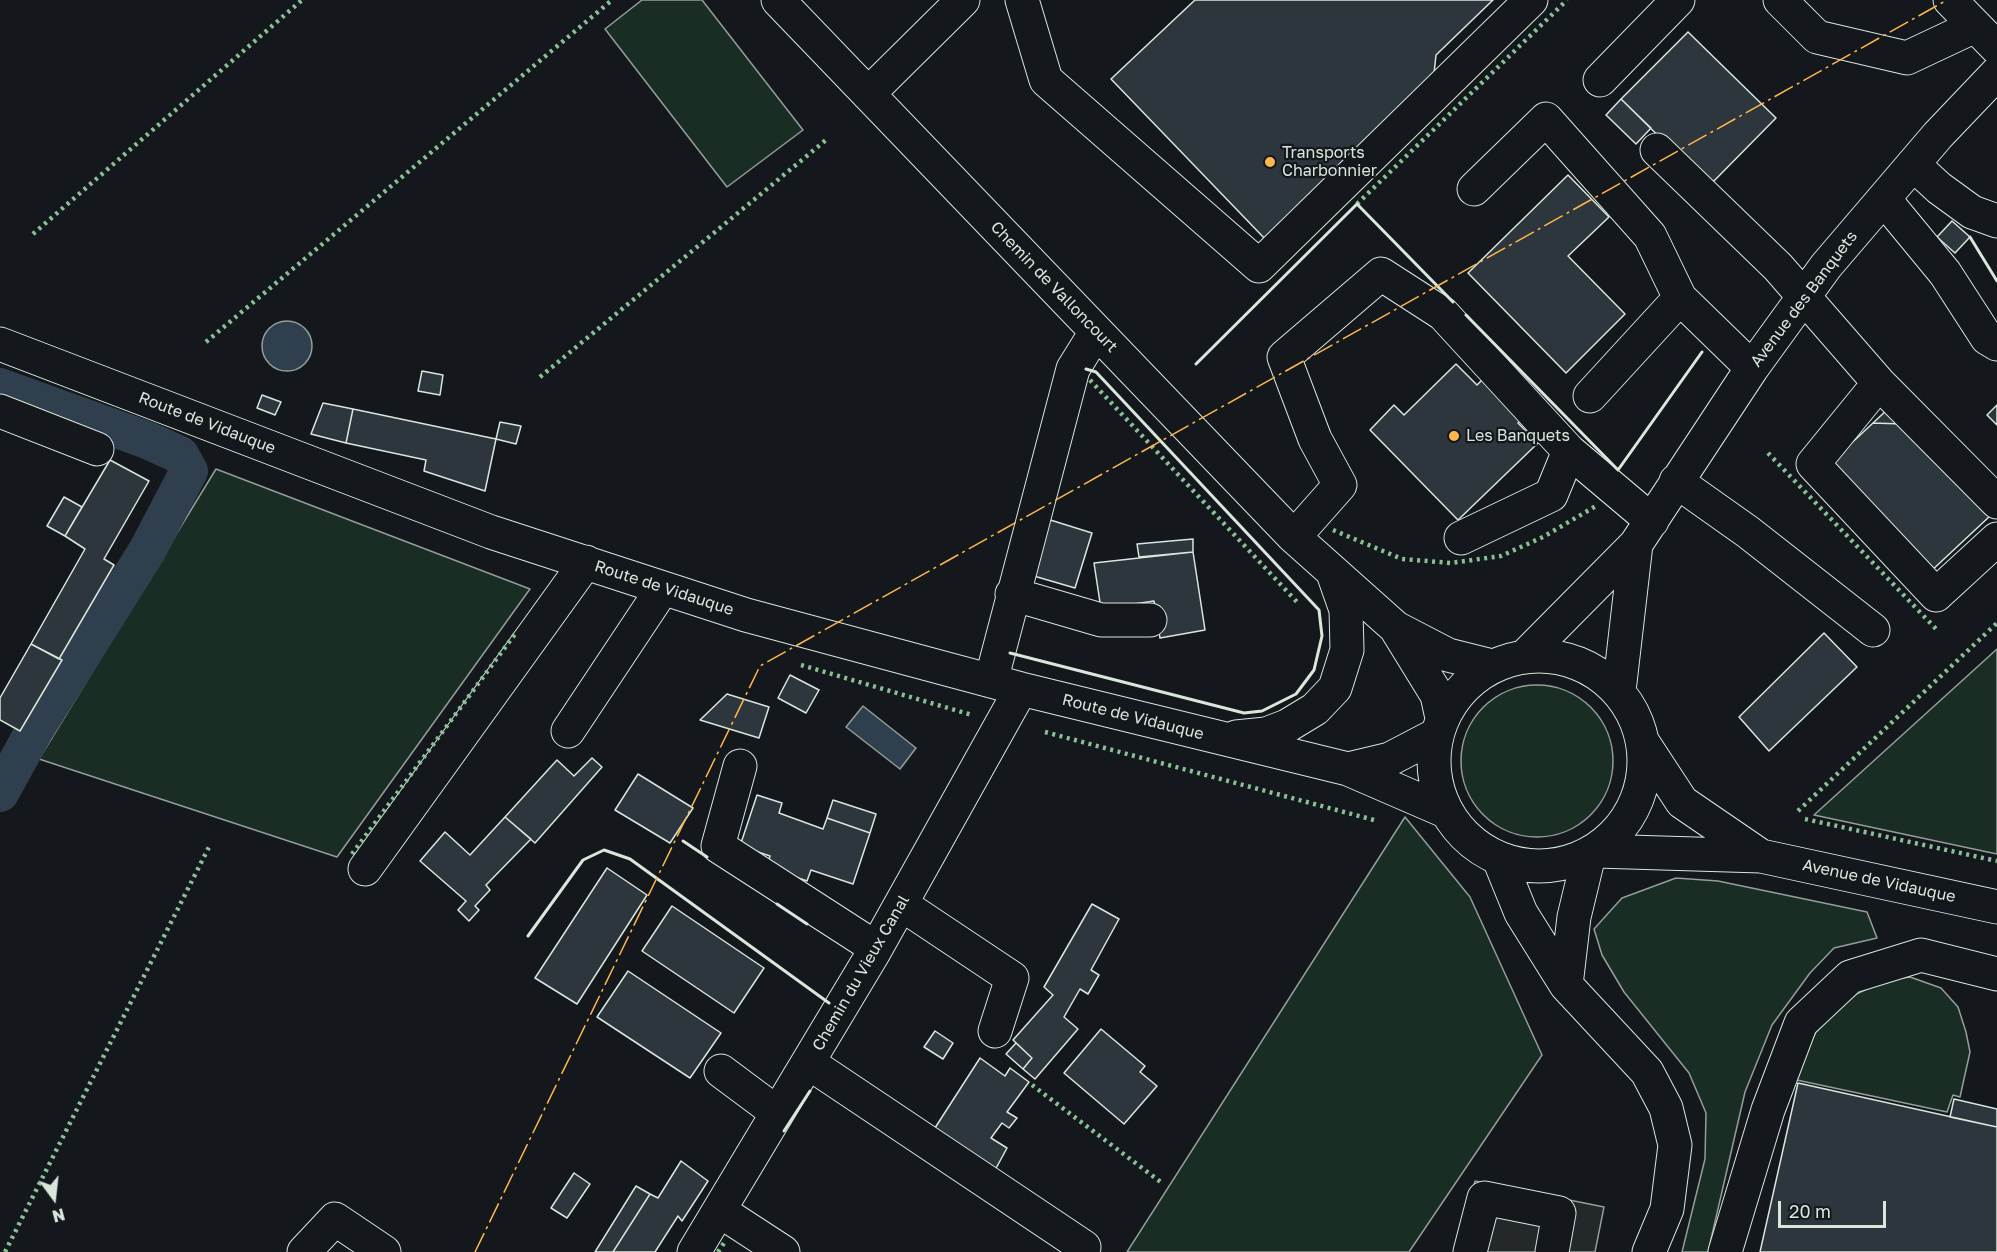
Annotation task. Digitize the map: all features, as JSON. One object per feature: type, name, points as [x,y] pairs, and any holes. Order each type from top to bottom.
[{"type":"street","name":"Chemin de Valloncourt","points":[[778,0],[1294,537],[1396,628],[1448,655],[1492,666]]},
{"type":"street","points":[[868,93],[963,0]]},
{"type":"street","points":[[1022,0],[1046,80],[1259,266],[1531,0]]},
{"type":"street","points":[[1600,80],[1678,0]]},
{"type":"street","points":[[1780,0],[1817,37],[1907,58],[1986,37],[1950,0]]},
{"type":"street","name":"Avenue des Banquets","points":[[1525,656],[1644,532],[1752,368],[1826,266],[1913,164],[1997,74]]},
{"type":"street","points":[[1474,189],[1546,119],[1650,236],[1680,298],[1752,368]]},
{"type":"street","points":[[1657,150],[1778,267],[1879,383],[1997,502]]},
{"type":"street","points":[[1913,164],[1972,212],[1997,221]]},
{"type":"street","points":[[1884,199],[1945,273],[1987,338],[1997,344]]},
{"type":"street","points":[[1294,537],[1340,486],[1315,439],[1284,357],[1382,274],[1443,314],[1644,532]]},
{"type":"street","points":[[1590,396],[1680,298]]},
{"type":"street","name":"Chemin du Vieux Canal","points":[[694,1252],[776,1112],[809,1063],[901,904],[1006,685],[1012,594],[1073,369],[1096,332]]},
{"type":"street","name":"Route de Vidauque","points":[[0,344],[491,532],[746,615],[1006,685],[1348,770],[1445,811]]},
{"type":"street","points":[[1879,383],[1813,464],[1936,595],[1997,539]]},
{"type":"street","points":[[0,411],[97,449]]},
{"type":"street","points":[[1461,538],[1551,495],[1569,452]]},
{"type":"street","points":[[1676,481],[1748,532],[1873,630]]},
{"type":"street","name":"Avenue des Banquets","points":[[1619,691],[1644,532]]},
{"type":"street","points":[[364,869],[586,562]]},
{"type":"street","name":"Chemin de Valloncourt","points":[[1220,739],[1266,734],[1287,726],[1315,709],[1335,688],[1347,650],[1346,610],[1332,571]]},
{"type":"street","points":[[568,731],[663,588]]},
{"type":"street","points":[[1012,594],[1101,620],[1150,620]]},
{"type":"street","name":"Chemin de Valloncourt","points":[[1396,628],[1437,695],[1439,727]]},
{"type":"street","points":[[1525,656],[1576,661],[1619,691],[1635,716],[1644,744],[1643,785],[1626,823],[1592,853],[1544,867],[1499,859],[1468,840],[1445,811],[1436,787],[1433,761],[1439,727],[1462,688],[1492,666],[1525,656]]},
{"type":"street","name":"Route de Vidauque","points":[[1348,770],[1390,759],[1439,727]]},
{"type":"street","name":"Avenue de Vidauque","points":[[1644,744],[1682,802],[1761,856]]},
{"type":"street","points":[[740,766],[718,846],[876,948]]},
{"type":"street","points":[[1566,985],[1574,917],[1592,853]]},
{"type":"street","name":"Avenue de Vidauque","points":[[1592,853],[1761,856],[1997,906]]},
{"type":"street","points":[[1499,859],[1521,914],[1566,985],[1647,1072],[1666,1107],[1675,1145],[1667,1209],[1649,1252]]},
{"type":"street","points":[[901,904],[1012,978],[995,1031]]},
{"type":"street","points":[[1725,1252],[1768,1110],[1801,1023],[1850,977],[1921,955],[1997,974]]},
{"type":"street","points":[[809,1063],[1083,1247]]},
{"type":"street","points":[[721,1071],[776,1112]]},
{"type":"street","points":[[1470,1252],[1484,1198],[1559,1213],[1552,1252]]},
{"type":"street","points":[[720,1211],[783,1252]]},
{"type":"street","points":[[304,1252],[335,1220],[384,1252]]},
{"type":"green space","points":[[642,0],[702,0],[803,130],[727,187],[605,29]]},
{"type":"green space","points":[[216,469],[530,589],[337,857],[39,759]]},
{"type":"green space","points":[[1997,649],[1997,854],[1814,815]]},
{"type":"green space","points":[[1537,685],[1552,686],[1566,691],[1591,707],[1607,732],[1612,746],[1612,776],[1607,790],[1591,815],[1566,831],[1552,836],[1537,837],[1522,836],[1508,831],[1483,815],[1467,790],[1462,776],[1461,761],[1462,746],[1467,732],[1483,707],[1508,691],[1522,686]]},
{"type":"green space","points":[[1405,817],[1470,897],[1542,1055],[1409,1252],[1127,1252]]},
{"type":"green space","points":[[1676,878],[1718,881],[1867,912],[1877,938],[1834,948],[1810,973],[1772,1025],[1745,1092],[1708,1252],[1682,1252],[1705,1159],[1706,1113],[1689,1073],[1624,992],[1602,955],[1594,929],[1622,898]]},
{"type":"green space","points":[[1910,977],[1941,988],[1958,1007],[1966,1032],[1970,1052],[1960,1097],[1953,1095],[1947,1112],[1792,1079],[1816,1032],[1850,997],[1886,980]]},
{"type":"shaded area","points":[[1475,1181],[1604,1207],[1595,1252],[1456,1252]]},
{"type":"water","points":[[287,321],[305,328],[312,346],[305,364],[287,371],[269,364],[262,346],[269,328]]},
{"type":"water","points":[[863,706],[916,748],[900,769],[846,727]]},
{"type":"building","name":"Transports Charbonnier","points":[[1195,0],[1493,0],[1436,55],[1433,83],[1267,241],[1111,79]]},
{"type":"building","points":[[1688,32],[1776,118],[1709,186],[1621,99]]},
{"type":"building","points":[[1621,99],[1651,128],[1636,144],[1606,115]]},
{"type":"building","points":[[1568,175],[1609,217],[1568,256],[1625,314],[1566,373],[1468,273]]},
{"type":"building","points":[[1952,221],[1970,237],[1955,253],[1937,237]]},
{"type":"building","name":"Les Banquets","points":[[1456,364],[1477,385],[1486,376],[1526,416],[1518,423],[1538,443],[1458,520],[1370,430],[1394,405],[1404,415]]},
{"type":"building","points":[[422,371],[443,375],[440,395],[418,391]]},
{"type":"building","points":[[262,395],[281,402],[275,415],[257,408]]},
{"type":"building","points":[[323,403],[353,409],[346,443],[311,434]]},
{"type":"building","points":[[1997,405],[1997,425],[1987,415]]},
{"type":"building","points":[[1889,408],[1903,424],[1873,423]]},
{"type":"building","points":[[353,409],[496,439],[485,491],[424,471],[426,460],[346,443]]},
{"type":"building","points":[[500,422],[521,426],[516,444],[496,439]]},
{"type":"building","points":[[1873,423],[1903,424],[1990,516],[1929,573],[1828,465]]},
{"type":"building","points":[[110,460],[149,481],[104,559],[114,565],[59,659],[31,644],[85,549],[65,536]]},
{"type":"building","points":[[64,497],[82,507],[65,536],[47,526]]},
{"type":"building","points":[[1044,518],[1092,533],[1075,588],[1027,574]]},
{"type":"building","points":[[1193,539],[1193,552],[1139,557],[1137,544]]},
{"type":"building","points":[[1193,552],[1205,630],[1160,638],[1154,601],[1101,609],[1094,563]]},
{"type":"building","points":[[1824,633],[1857,667],[1769,751],[1739,717]]},
{"type":"building","points":[[31,644],[62,660],[20,731],[0,720],[0,698]]},
{"type":"building","points":[[790,675],[819,690],[806,713],[778,698]]},
{"type":"building","points":[[727,694],[769,707],[759,738],[700,720]]},
{"type":"building","points":[[592,758],[602,767],[535,843],[505,817],[557,760],[574,776]]},
{"type":"building","points":[[638,774],[693,808],[670,843],[615,810]]},
{"type":"building","points":[[757,795],[782,803],[779,813],[823,829],[827,818],[870,833],[853,884],[811,870],[807,881],[767,867],[770,856],[740,846]]},
{"type":"building","points":[[833,800],[876,814],[870,833],[827,818]]},
{"type":"building","points":[[505,817],[531,839],[486,885],[490,890],[475,906],[479,910],[469,921],[458,910],[466,901],[420,861],[445,832],[470,855]]},
{"type":"building","points":[[607,868],[647,895],[577,1004],[535,978]]},
{"type":"building","points":[[1092,904],[1119,919],[1091,970],[1099,975],[1088,994],[1080,989],[1064,1017],[1078,1029],[1035,1079],[1023,1069],[1032,1058],[1013,1040],[1053,995],[1044,987]]},
{"type":"building","points":[[672,906],[764,968],[734,1013],[642,951]]},
{"type":"building","points":[[628,971],[721,1033],[690,1078],[597,1017]]},
{"type":"building","points":[[1101,1029],[1145,1066],[1140,1072],[1157,1086],[1124,1124],[1064,1073]]},
{"type":"building","points":[[935,1031],[953,1043],[943,1059],[924,1047]]},
{"type":"building","points":[[1016,1043],[1032,1058],[1023,1069],[1006,1054]]},
{"type":"building","points":[[980,1058],[1005,1076],[1010,1068],[1029,1082],[1007,1112],[1017,1118],[1009,1128],[1002,1123],[991,1138],[1007,1148],[994,1172],[933,1131]]},
{"type":"building","points":[[1798,1083],[1997,1127],[1997,1252],[1760,1252]]},
{"type":"building","points":[[1954,1099],[1997,1109],[1997,1127],[1950,1117]]},
{"type":"building","points":[[681,1161],[708,1181],[682,1221],[678,1216],[655,1252],[613,1252],[650,1194],[658,1198]]},
{"type":"building","points":[[574,1173],[590,1184],[567,1218],[551,1208]]},
{"type":"building","points":[[636,1186],[650,1194],[613,1252],[595,1252]]},
{"type":"waterway","points":[[0,387],[147,440],[180,455],[189,471],[147,551],[34,731],[0,793]]},
{"type":"hedge","points":[[33,234],[302,0]]},
{"type":"hedge","points":[[206,342],[612,0]]},
{"type":"hedge","points":[[1357,204],[1567,0]]},
{"type":"hedge","points":[[540,377],[826,140]]},
{"type":"hedge","points":[[1090,380],[1297,602]]},
{"type":"hedge","points":[[1768,453],[1938,631]]},
{"type":"hedge","points":[[1333,530],[1402,559],[1451,563],[1501,556],[1543,537],[1596,506]]},
{"type":"hedge","points":[[1798,811],[1997,623]]},
{"type":"hedge","points":[[352,854],[515,634]]},
{"type":"hedge","points":[[801,665],[972,715]]},
{"type":"hedge","points":[[1045,732],[1374,820]]},
{"type":"hedge","points":[[1805,819],[1997,861]]},
{"type":"hedge","points":[[5,1252],[210,845]]},
{"type":"hedge","points":[[1032,1085],[1162,1183]]},
{"type":"hedge","points":[[718,1252],[726,1240]]},
{"type":"wall","points":[[1196,364],[1357,204],[1453,302]]},
{"type":"wall","points":[[1970,237],[1997,281]]},
{"type":"wall","points":[[1466,315],[1618,470],[1702,352]]},
{"type":"wall","points":[[1010,653],[1244,713],[1262,711],[1296,694],[1314,670],[1322,636],[1319,610],[1096,372],[1086,369]]},
{"type":"wall","points":[[683,841],[707,857]]},
{"type":"wall","points":[[528,936],[583,860],[604,850],[630,859],[829,1003]]},
{"type":"wall","points":[[777,904],[807,924]]},
{"type":"wall","points":[[784,1131],[810,1091]]},
{"type":"power","points":[[475,1252],[760,666],[1947,0]]},
{"type":"place","name":"Transports Charbonnier","points":[[1270,162]]},
{"type":"place","name":"Les Banquets","points":[[1454,436]]}]
